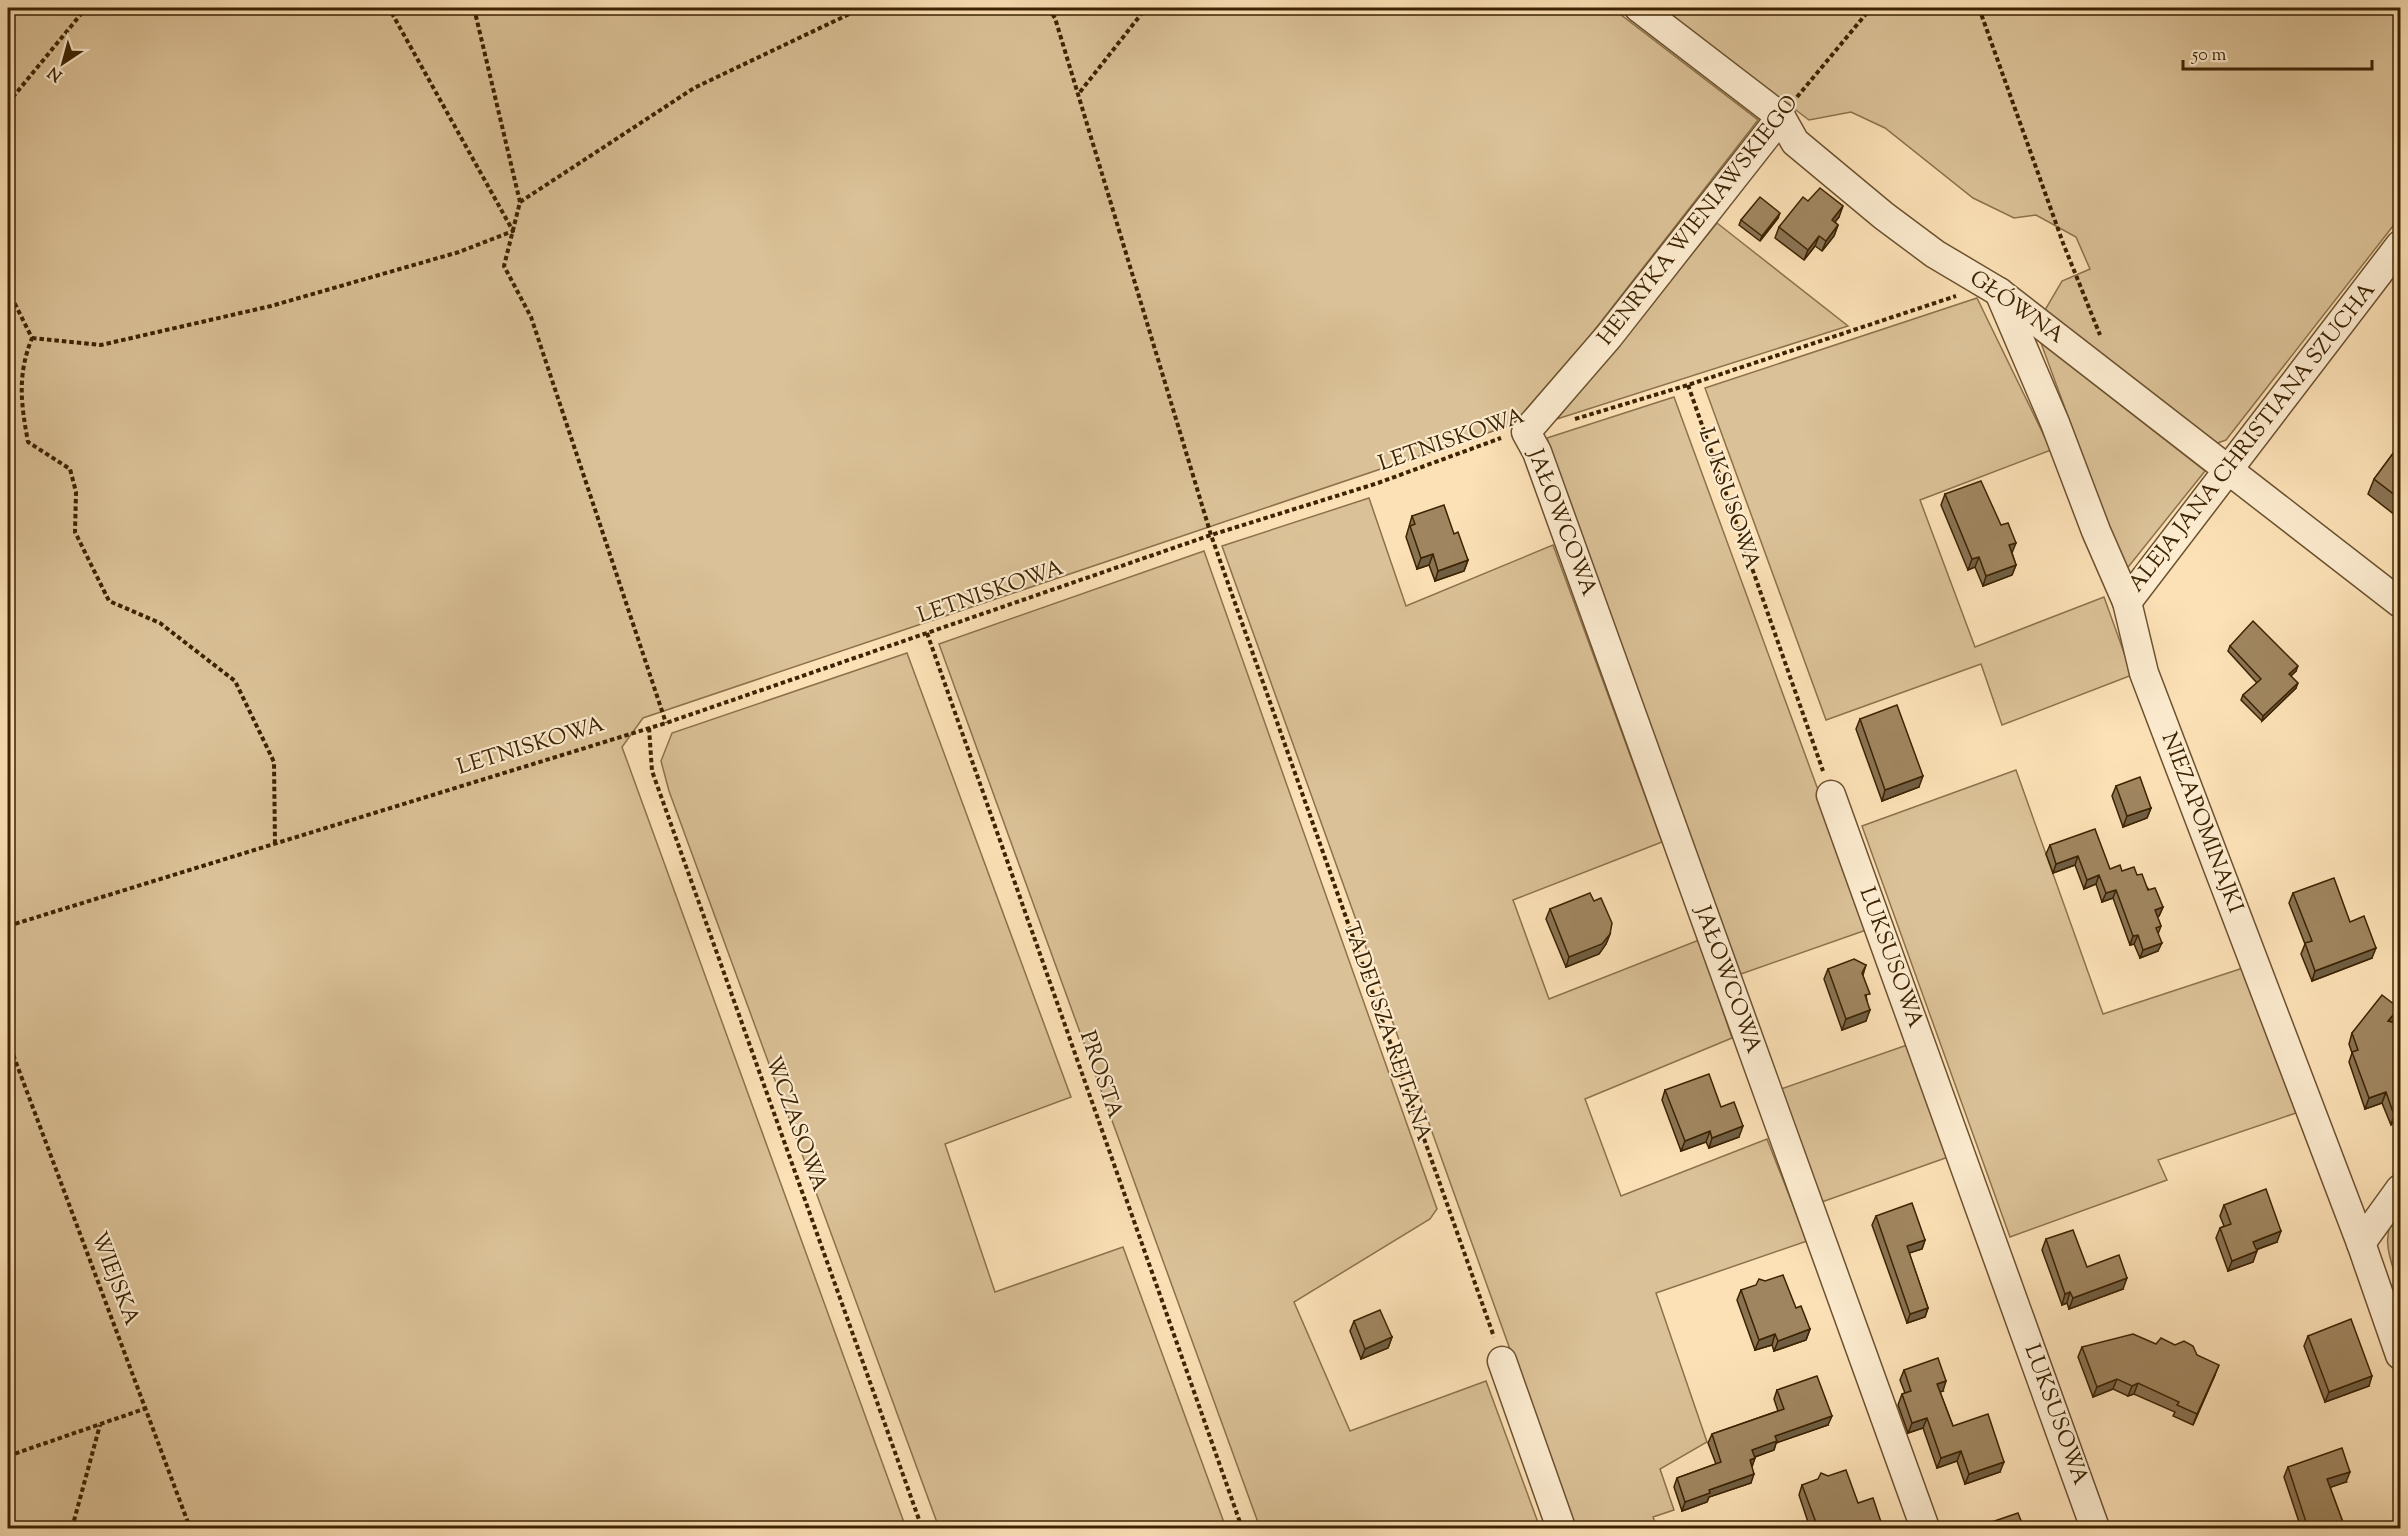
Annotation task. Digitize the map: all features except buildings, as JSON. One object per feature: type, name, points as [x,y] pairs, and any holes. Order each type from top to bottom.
[{"type":"street","name":"GŁÓWNA","points":[[1639,8],[1781,117],[1795,141],[1875,208],[1935,254],[1990,287],[2400,603]]},
{"type":"street","name":"HENRYKA WIENIAWSKIEGO","points":[[1526,432],[1609,336],[1781,117]]},
{"type":"street","name":"ALEJA JANA CHRISTIANA SZUCHA","points":[[2127,602],[2400,245]]},
{"type":"street","name":"NIEZAPOMINAJKI","points":[[1990,287],[2055,423],[2096,531],[2127,602],[2144,673],[2361,1243],[2400,1355]]},
{"type":"street","name":"JAŁOWCOWA","points":[[1526,432],[1537,452],[1925,1528]]},
{"type":"street","name":"LUKSUSOWA","points":[[1831,795],[2096,1528]]},
{"type":"street","points":[[2361,1243],[2400,1189]]},
{"type":"street","points":[[1502,1361],[1561,1528]]},
{"type":"path","points":[[8,103],[86,8]]},
{"type":"path","points":[[389,8],[513,231]]},
{"type":"path","points":[[474,8],[520,202],[504,266],[531,316],[666,723]]},
{"type":"path","points":[[520,202],[694,88],[862,8]]},
{"type":"path","points":[[1048,8],[1055,18]]},
{"type":"path","points":[[1053,8],[1055,18]]},
{"type":"path","points":[[1079,93],[1146,8]]},
{"type":"path","name":"HENRYKA WIENIAWSKIEGO","points":[[1781,117],[1871,8]]},
{"type":"path","points":[[1979,8],[2063,243],[2103,342]]},
{"type":"path","name":"TADEUSZA REJTANA","points":[[1055,18],[1211,535],[1502,1361]]},
{"type":"path","points":[[32,338],[101,345],[271,306],[459,252],[513,231]]},
{"type":"path","points":[[1566,421],[1689,385],[1962,294],[1990,287]]},
{"type":"path","points":[[8,290],[32,338],[22,362],[21,405],[28,442],[70,468],[76,492],[75,532],[109,601],[160,623],[235,681],[274,762],[275,843]]},
{"type":"path","name":"LUKSUSOWA","points":[[1689,385],[1831,795]]},
{"type":"path","name":"LETNISKOWA","points":[[8,926],[666,723],[1211,535],[1378,483],[1504,437],[1526,432]]},
{"type":"path","name":"PROSTA","points":[[927,633],[1242,1528]]},
{"type":"path","name":"WCZASOWA","points":[[649,728],[652,771],[922,1528]]},
{"type":"path","name":"WIEJSKA","points":[[8,1041],[190,1528]]},
{"type":"path","points":[[8,1456],[144,1409]]},
{"type":"path","points":[[72,1528],[100,1424]]},
{"type":"shaded area","points":[[8,8],[1612,8],[1758,120],[1540,400],[1511,425],[643,718],[622,747],[906,1528],[8,1528]]},
{"type":"shaded area","points":[[1662,8],[2400,8],[2400,217],[2226,440],[2212,445],[2042,315],[2062,281],[2090,269],[2076,237],[2036,215],[2014,218],[1973,198],[1885,128],[1851,112],[1809,120]]},
{"type":"shaded area","points":[[1717,223],[1848,326],[1557,419]]},
{"type":"shaded area","points":[[1977,298],[2051,450],[1920,500],[1975,647],[2104,597],[2132,675],[2002,725],[1981,664],[1826,720],[1705,388]]},
{"type":"shaded area","points":[[2041,343],[2205,471],[2125,571]]},
{"type":"shaded area","points":[[1674,397],[1869,929],[1738,975],[1547,438]]},
{"type":"shaded area","points":[[1369,498],[1406,606],[1553,545],[1662,842],[1513,900],[1549,999],[1699,940],[1732,1038],[1585,1099],[1621,1196],[1767,1139],[1807,1241],[1656,1293],[1707,1442],[1660,1469],[1674,1510],[1653,1517],[1657,1528],[1574,1528],[1222,546]]},
{"type":"shaded area","points":[[1204,551],[1437,1209],[1430,1219],[1294,1302],[1350,1431],[1486,1381],[1540,1528],[1260,1528],[939,644]]},
{"type":"shaded area","points":[[907,653],[1071,1097],[945,1144],[995,1292],[1123,1247],[1226,1528],[939,1528],[669,791],[661,761],[672,733]]},
{"type":"shaded area","points":[[2016,770],[2103,1014],[2243,968],[2296,1113],[2158,1160],[2167,1180],[2010,1237],[1862,826]]},
{"type":"shaded area","points":[[1910,1044],[1951,1156],[1819,1203],[1778,1090]]},
{"type":"shaded area","points":[[2400,1206],[2400,1289],[2390,1257],[2388,1237],[2389,1227]]}]
